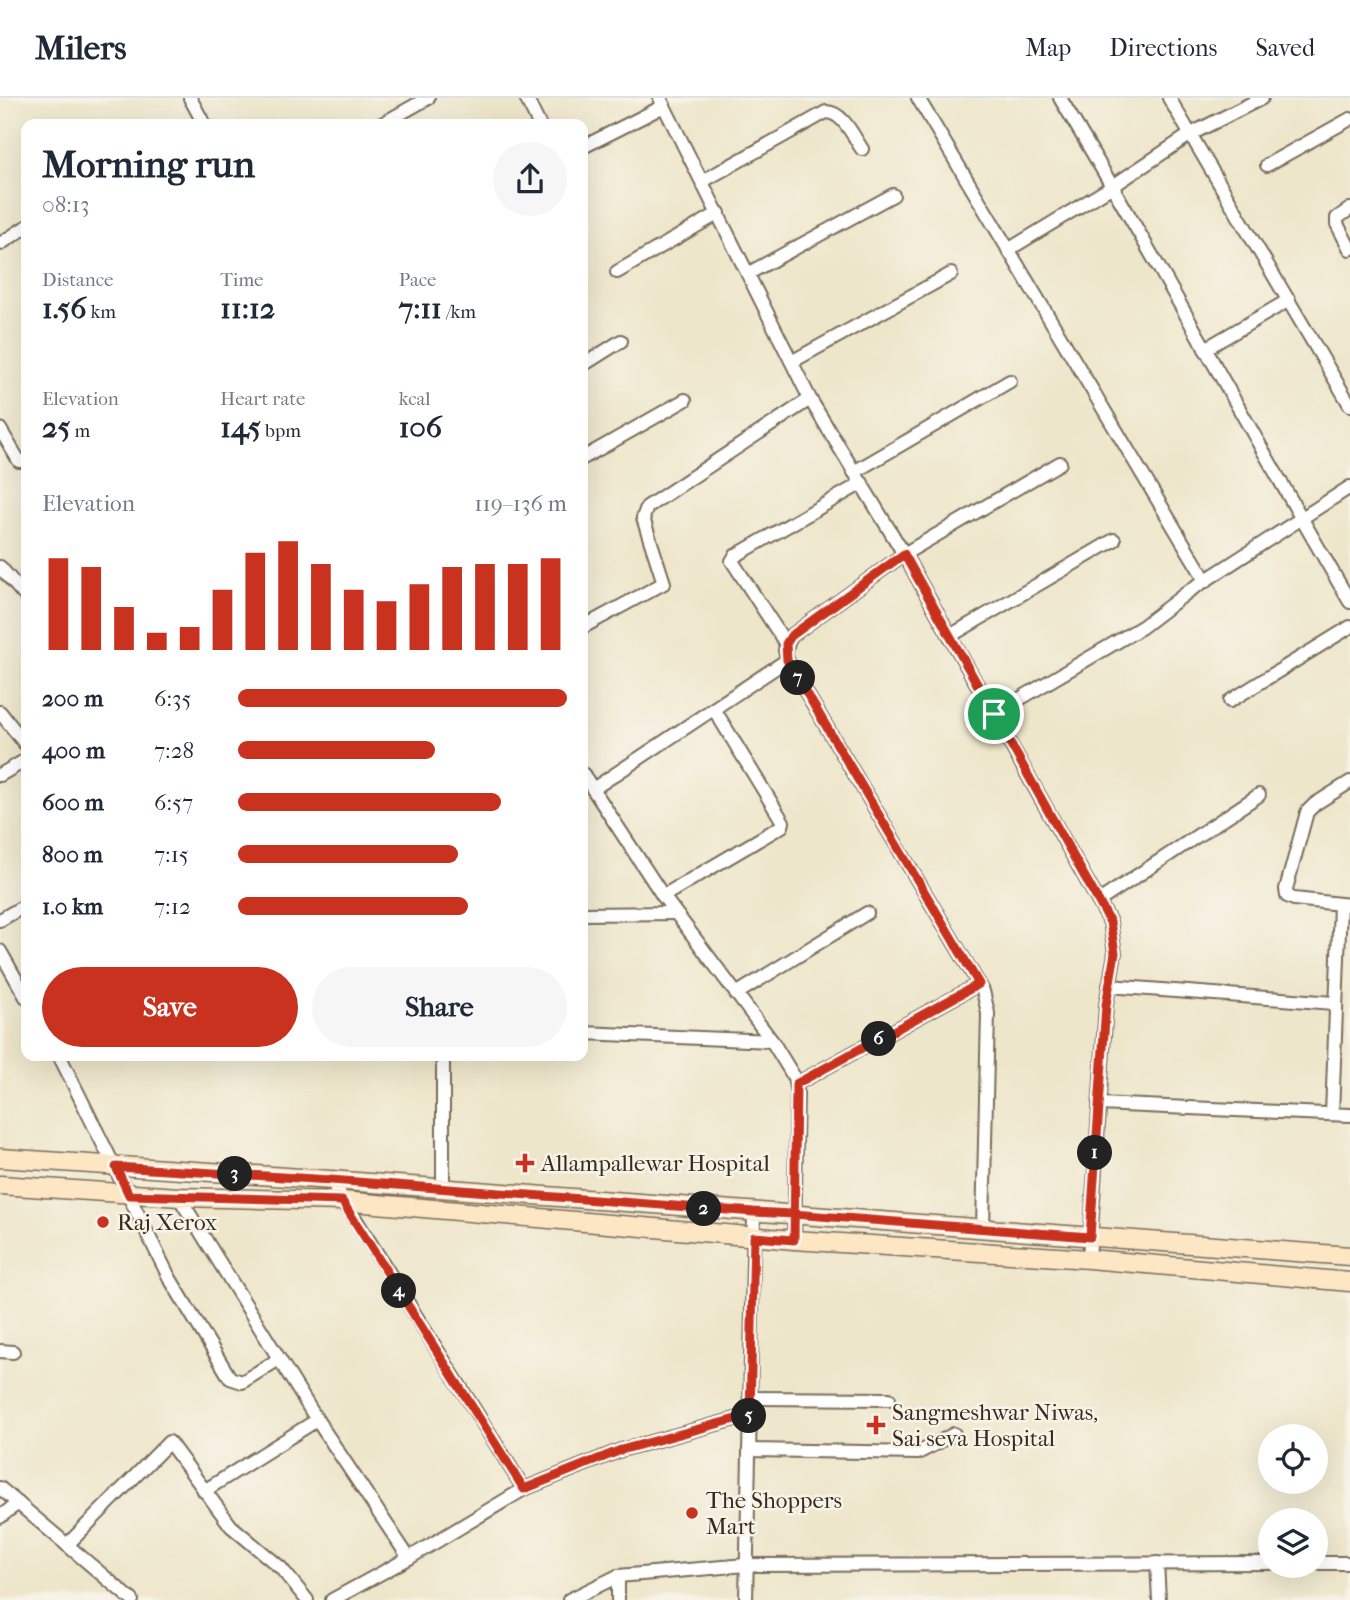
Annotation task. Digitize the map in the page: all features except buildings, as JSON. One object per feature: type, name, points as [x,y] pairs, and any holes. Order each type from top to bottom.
[{"type":"main road","points":[[0,1158],[1350,1256]]},
{"type":"main road","points":[[0,1185],[129,1195],[342,1201],[754,1237],[1089,1259],[1350,1282]]},
{"type":"street","points":[[391,119],[428,98]]},
{"type":"street","points":[[526,98],[537,119]]},
{"type":"street","points":[[918,98],[1206,581]]},
{"type":"street","points":[[1060,98],[1350,602]]},
{"type":"street","points":[[1169,98],[1350,405]]},
{"type":"street","points":[[1008,250],[1113,186],[1191,134],[1262,98]]},
{"type":"street","points":[[588,144],[662,102],[810,399],[904,554],[1110,922],[1115,953],[1099,1104],[1089,1259]]},
{"type":"street","points":[[702,181],[826,112],[839,116],[862,149]]},
{"type":"street","points":[[1267,165],[1350,119]]},
{"type":"street","points":[[749,273],[893,195]]},
{"type":"street","points":[[1350,209],[1337,218],[1337,225],[1350,249]]},
{"type":"street","points":[[617,272],[719,214]]},
{"type":"street","points":[[0,244],[21,235]]},
{"type":"street","points":[[793,361],[951,274]]},
{"type":"street","points":[[1205,349],[1289,300]]},
{"type":"street","points":[[588,362],[621,341]]},
{"type":"street","points":[[855,472],[1010,381]]},
{"type":"street","points":[[588,624],[664,583],[643,518],[646,507],[810,399]]},
{"type":"street","points":[[588,455],[685,400]]},
{"type":"street","points":[[0,429],[21,461]]},
{"type":"street","points":[[786,644],[791,636],[904,554],[1060,463]]},
{"type":"street","points":[[862,484],[735,556],[732,561],[786,644],[787,660],[979,984],[988,1013],[983,1228]]},
{"type":"street","points":[[994,714],[1142,627],[1189,591],[1350,487]]},
{"type":"street","points":[[950,636],[1114,540]]},
{"type":"street","points":[[0,567],[21,591]]},
{"type":"street","points":[[1230,701],[1350,627]]},
{"type":"street","points":[[593,789],[787,660]]},
{"type":"street","points":[[663,896],[782,826],[783,822],[714,709]]},
{"type":"street","points":[[0,712],[21,739]]},
{"type":"street","points":[[0,775],[21,763]]},
{"type":"street","points":[[588,782],[675,913],[772,1041],[796,1084],[794,1240]]},
{"type":"street","points":[[1332,1114],[1335,1003],[1345,905],[1294,899],[1287,896],[1286,889],[1307,812],[1350,782]]},
{"type":"street","points":[[1099,901],[1259,795]]},
{"type":"street","points":[[0,920],[21,908]]},
{"type":"street","points":[[588,914],[675,913]]},
{"type":"street","points":[[736,994],[867,913]]},
{"type":"street","points":[[0,951],[21,988]]},
{"type":"street","points":[[796,1084],[979,984]]},
{"type":"street","points":[[1110,986],[1335,1003]]},
{"type":"street","points":[[588,1033],[772,1041]]},
{"type":"street","points":[[61,1061],[169,1278],[230,1378],[242,1381],[279,1359]]},
{"type":"street","points":[[443,1061],[443,1189]]},
{"type":"street","points":[[1099,1104],[1350,1115]]},
{"type":"street","points":[[331,1180],[524,1489]]},
{"type":"street","points":[[178,1197],[317,1420],[409,1558]]},
{"type":"street","points":[[746,1600],[754,1212]]},
{"type":"street","points":[[750,1398],[889,1399]]},
{"type":"street","points":[[331,1600],[409,1558],[524,1489],[621,1450],[750,1415]]},
{"type":"street","points":[[204,1491],[317,1420]]},
{"type":"street","points":[[749,1450],[918,1453],[954,1434]]},
{"type":"street","points":[[67,1545],[169,1442],[231,1526],[281,1568],[307,1600]]},
{"type":"street","points":[[0,1488],[132,1600]]},
{"type":"street","points":[[0,1517],[18,1503]]},
{"type":"street","points":[[1157,1563],[1159,1600]]},
{"type":"street","points":[[569,1600],[618,1576],[746,1565],[1258,1563]]},
{"type":"street","points":[[1328,1563],[1350,1563]]},
{"type":"street","points":[[618,1576],[618,1600]]},
{"type":"place","name":"Allampallewar Hospital","points":[[525,1163]]},
{"type":"place","name":"Raj Xerox","points":[[103,1222]]},
{"type":"place","name":"Sangmeshwar Niwas, Sai seva Hospital","points":[[876,1425]]},
{"type":"place","name":"The Shoppers Mart","points":[[692,1513]]},
{"type":"route","points":[[994,714],[904,554],[791,636],[786,644],[787,660],[979,984],[796,1084],[793,1214],[794,1240],[754,1237],[750,1415],[621,1450],[524,1489],[342,1201],[129,1195],[116,1167],[331,1180],[793,1214],[1090,1237],[1106,1005],[1115,953],[1110,922],[994,714]]}]
